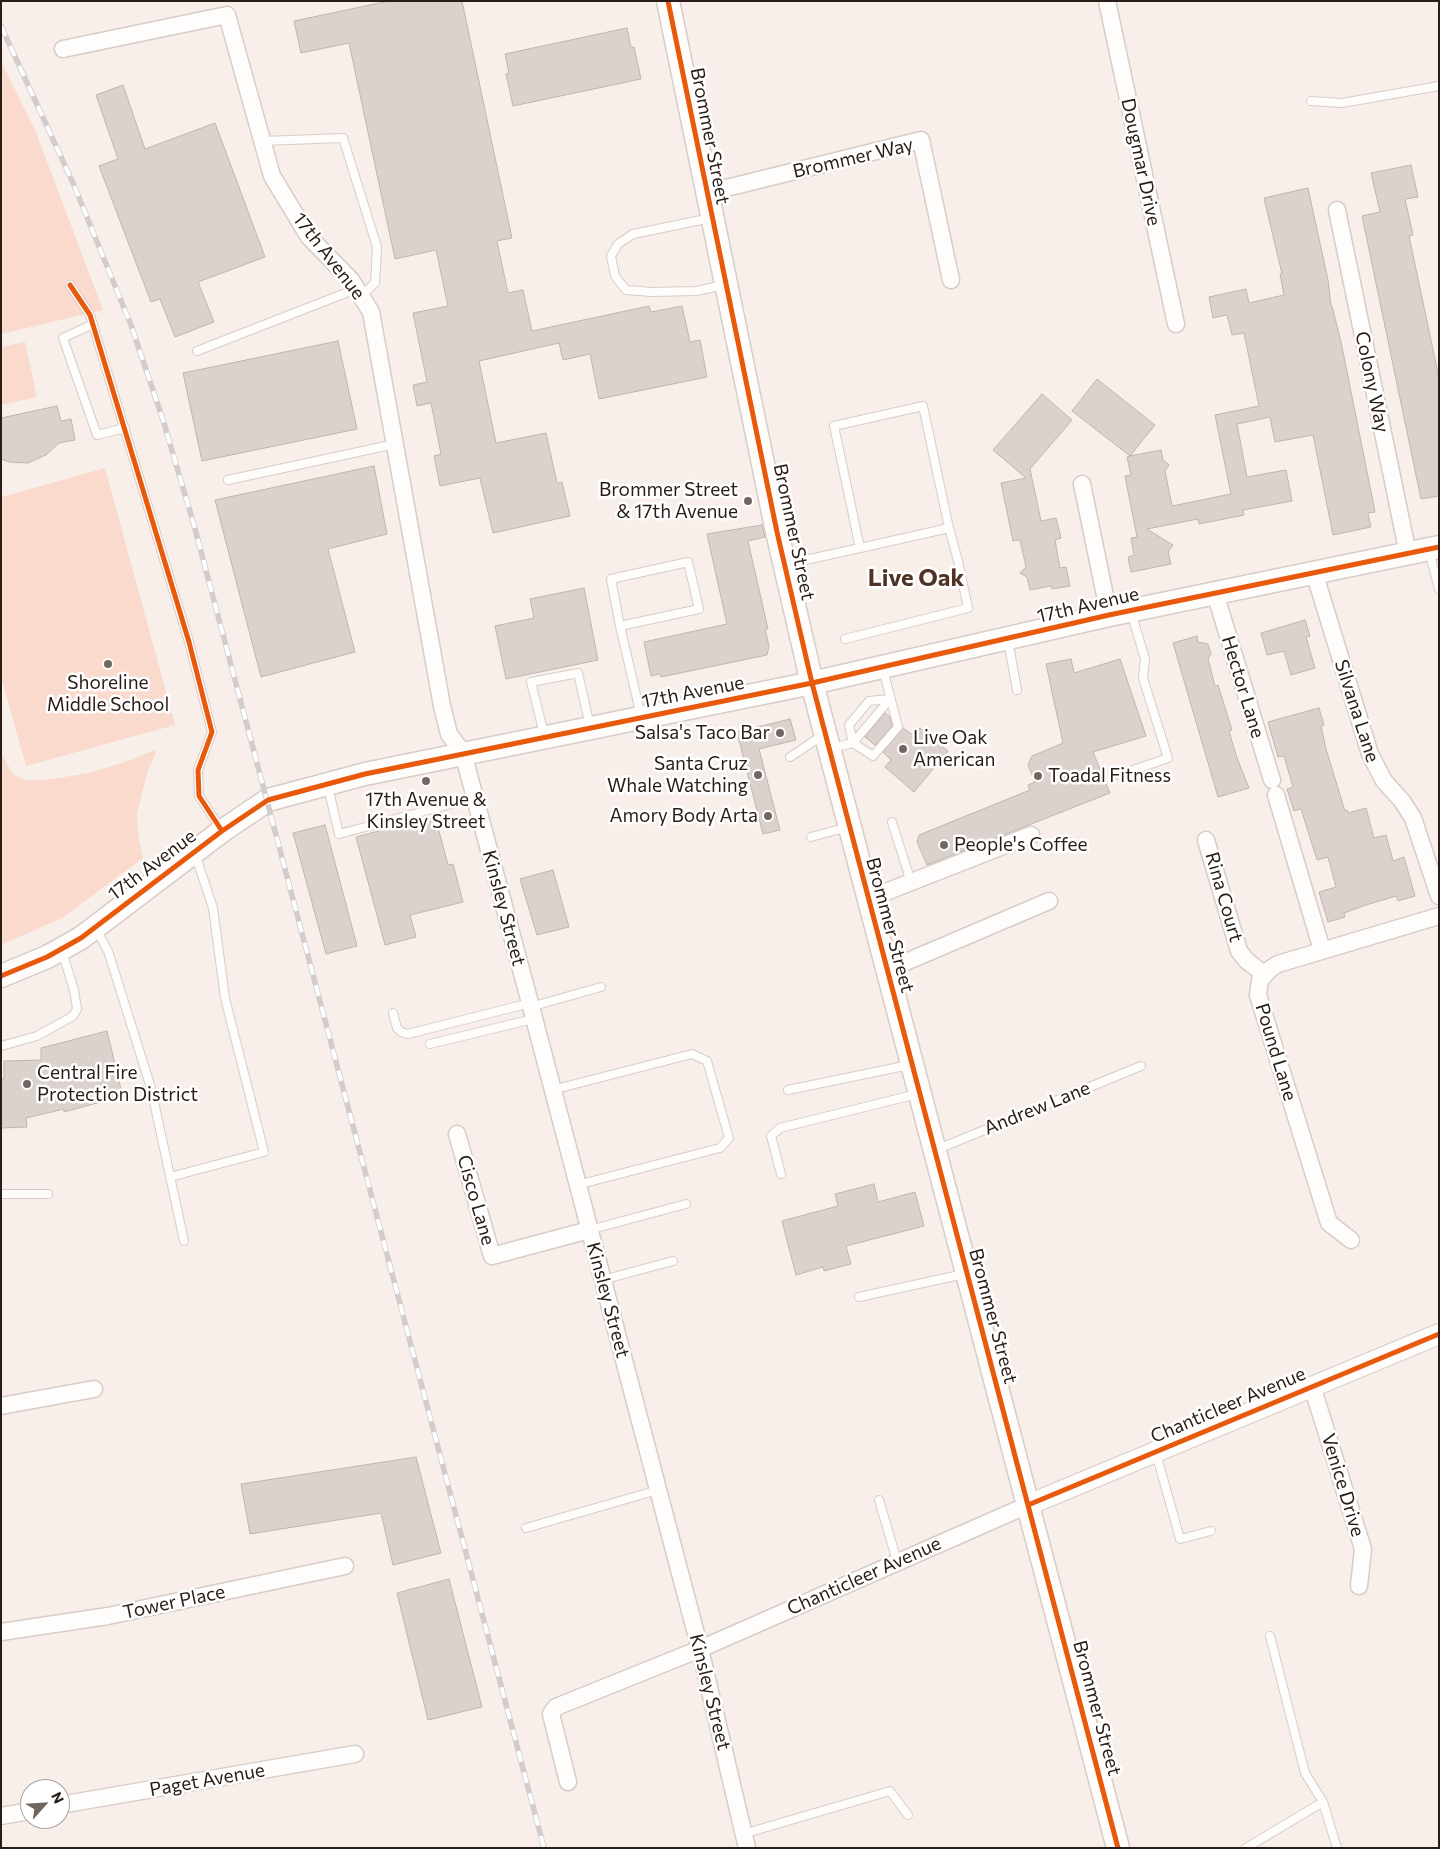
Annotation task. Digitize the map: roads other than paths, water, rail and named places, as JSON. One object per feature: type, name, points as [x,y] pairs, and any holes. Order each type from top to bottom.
[{"type":"main road","name":"Brommer Street","points":[[668,1],[706,193],[812,683],[1118,1848]]},
{"type":"main road","name":"17th Avenue","points":[[1,976],[61,949],[96,927],[222,831],[268,800],[327,784],[462,753],[812,683],[1131,610],[1425,550]]},
{"type":"street","name":"Dougmar Drive","points":[[1107,1],[1176,324]]},
{"type":"street","name":"17th Avenue","points":[[63,49],[227,15],[272,176],[309,236],[351,280],[371,312],[442,706],[449,734],[462,753]]},
{"type":"street","name":"Brommer Way","points":[[706,193],[921,140],[951,280]]},
{"type":"street","name":"Colony Way","points":[[1337,210],[1425,550]]},
{"type":"street","points":[[1082,484],[1109,615]]},
{"type":"street","name":"Silvana Lane","points":[[1314,572],[1370,754],[1384,781],[1402,801],[1413,818],[1439,896]]},
{"type":"street","name":"Hector Lane","points":[[1215,593],[1322,950]]},
{"type":"street","name":"Kinsley Street","points":[[462,753],[700,1649],[745,1841]]},
{"type":"street","points":[[868,899],[1031,835]]},
{"type":"street","name":"Rina Court","points":[[1206,840],[1239,951],[1247,961],[1264,974]]},
{"type":"street","points":[[887,970],[1049,901]]},
{"type":"street","name":"Pound Lane","points":[[1351,1240],[1329,1223],[1258,995],[1260,980],[1264,974],[1278,964],[1439,916]]},
{"type":"street","name":"Cisco Lane","points":[[457,1134],[492,1256],[589,1230]]},
{"type":"street","name":"Chanticleer Avenue","points":[[568,1782],[551,1714],[556,1707],[700,1649],[1028,1504],[1439,1334]]},
{"type":"street","name":"Venice Drive","points":[[1312,1386],[1363,1549],[1359,1586]]},
{"type":"street","points":[[1,1406],[94,1389]]},
{"type":"street","name":"Tower Place","points":[[1,1632],[108,1616],[346,1566]]},
{"type":"street","name":"Paget Avenue","points":[[70,1804],[355,1754]]},
{"type":"street","points":[[1,1816],[20,1813]]},
{"type":"lane","points":[[1311,101],[1342,103],[1439,86]]},
{"type":"lane","points":[[197,350],[359,293],[375,283],[376,247],[343,138],[262,141]]},
{"type":"lane","points":[[712,218],[634,234],[618,244],[611,256],[615,276],[626,290],[652,292],[696,291],[726,284]]},
{"type":"lane","points":[[70,285],[90,315],[189,642],[212,732],[198,770],[199,796],[222,831]]},
{"type":"lane","points":[[93,324],[63,338],[97,435],[125,428]]},
{"type":"lane","points":[[845,640],[968,608],[923,406],[834,426],[860,548]]},
{"type":"lane","points":[[228,480],[395,444]]},
{"type":"lane","points":[[785,564],[949,528]]},
{"type":"lane","points":[[1425,550],[1439,589]]},
{"type":"lane","points":[[620,626],[699,609],[688,562],[611,579],[620,626],[641,718]]},
{"type":"lane","points":[[1119,775],[1168,758],[1143,678],[1145,659],[1131,610]]},
{"type":"lane","points":[[1007,638],[1017,690]]},
{"type":"lane","points":[[790,756],[827,741],[854,743],[873,756],[898,727],[883,667]]},
{"type":"lane","points":[[544,737],[532,682],[578,673],[590,728]]},
{"type":"lane","points":[[854,743],[890,699]]},
{"type":"lane","points":[[854,743],[850,725],[869,700],[890,699]]},
{"type":"lane","points":[[327,784],[339,834],[474,798]]},
{"type":"lane","points":[[892,822],[911,882]]},
{"type":"lane","points":[[811,837],[849,827]]},
{"type":"lane","points":[[170,1177],[264,1152],[225,998],[213,908],[194,852]]},
{"type":"lane","points":[[96,927],[108,951],[152,1088],[184,1241]]},
{"type":"lane","points":[[1,1046],[37,1036],[73,1016],[77,1009],[74,990],[61,949]]},
{"type":"lane","points":[[430,1044],[602,987]]},
{"type":"lane","points":[[393,1013],[397,1028],[401,1032],[408,1034],[531,1010]]},
{"type":"lane","points":[[552,1090],[692,1054],[707,1061],[729,1138],[720,1148],[577,1184]]},
{"type":"lane","points":[[788,1090],[911,1064]]},
{"type":"lane","name":"Andrew Lane","points":[[934,1151],[1141,1066]]},
{"type":"lane","points":[[781,1174],[771,1136],[780,1128],[919,1093]]},
{"type":"lane","points":[[1,1194],[48,1194]]},
{"type":"lane","points":[[589,1230],[686,1204]]},
{"type":"lane","points":[[602,1280],[674,1261]]},
{"type":"lane","points":[[858,1297],[966,1274]]},
{"type":"lane","points":[[1156,1451],[1180,1539],[1212,1531]]},
{"type":"lane","points":[[526,1528],[658,1490]]},
{"type":"lane","points":[[880,1500],[897,1561]]},
{"type":"lane","points":[[1270,1636],[1305,1773],[1324,1802],[1337,1848]]},
{"type":"lane","points":[[745,1841],[890,1791],[908,1815]]},
{"type":"lane","points":[[1246,1848],[1324,1802]]},
{"type":"railway","points":[[1,26],[73,183],[131,325],[163,420],[194,525],[544,1848]]},
{"type":"place","name":"Brommer Street & 17th Avenue","points":[[748,501]]},
{"type":"place","name":"Shoreline Middle School","points":[[108,664]]},
{"type":"place","name":"Salsa's Taco Bar","points":[[780,733]]},
{"type":"place","name":"Live Oak American","points":[[903,749]]},
{"type":"place","name":"Santa Cruz Whale Watching","points":[[758,775]]},
{"type":"place","name":"Toadal Fitness","points":[[1038,776]]},
{"type":"place","name":"17th Avenue & Kinsley Street","points":[[426,781]]},
{"type":"place","name":"Amory Body Arta","points":[[768,816]]},
{"type":"place","name":"People's Coffee","points":[[944,845]]},
{"type":"place","name":"Central Fire Protection District","points":[[27,1084]]},
{"type":"district","name":"Live Oak","points":[[916,578]]}]
